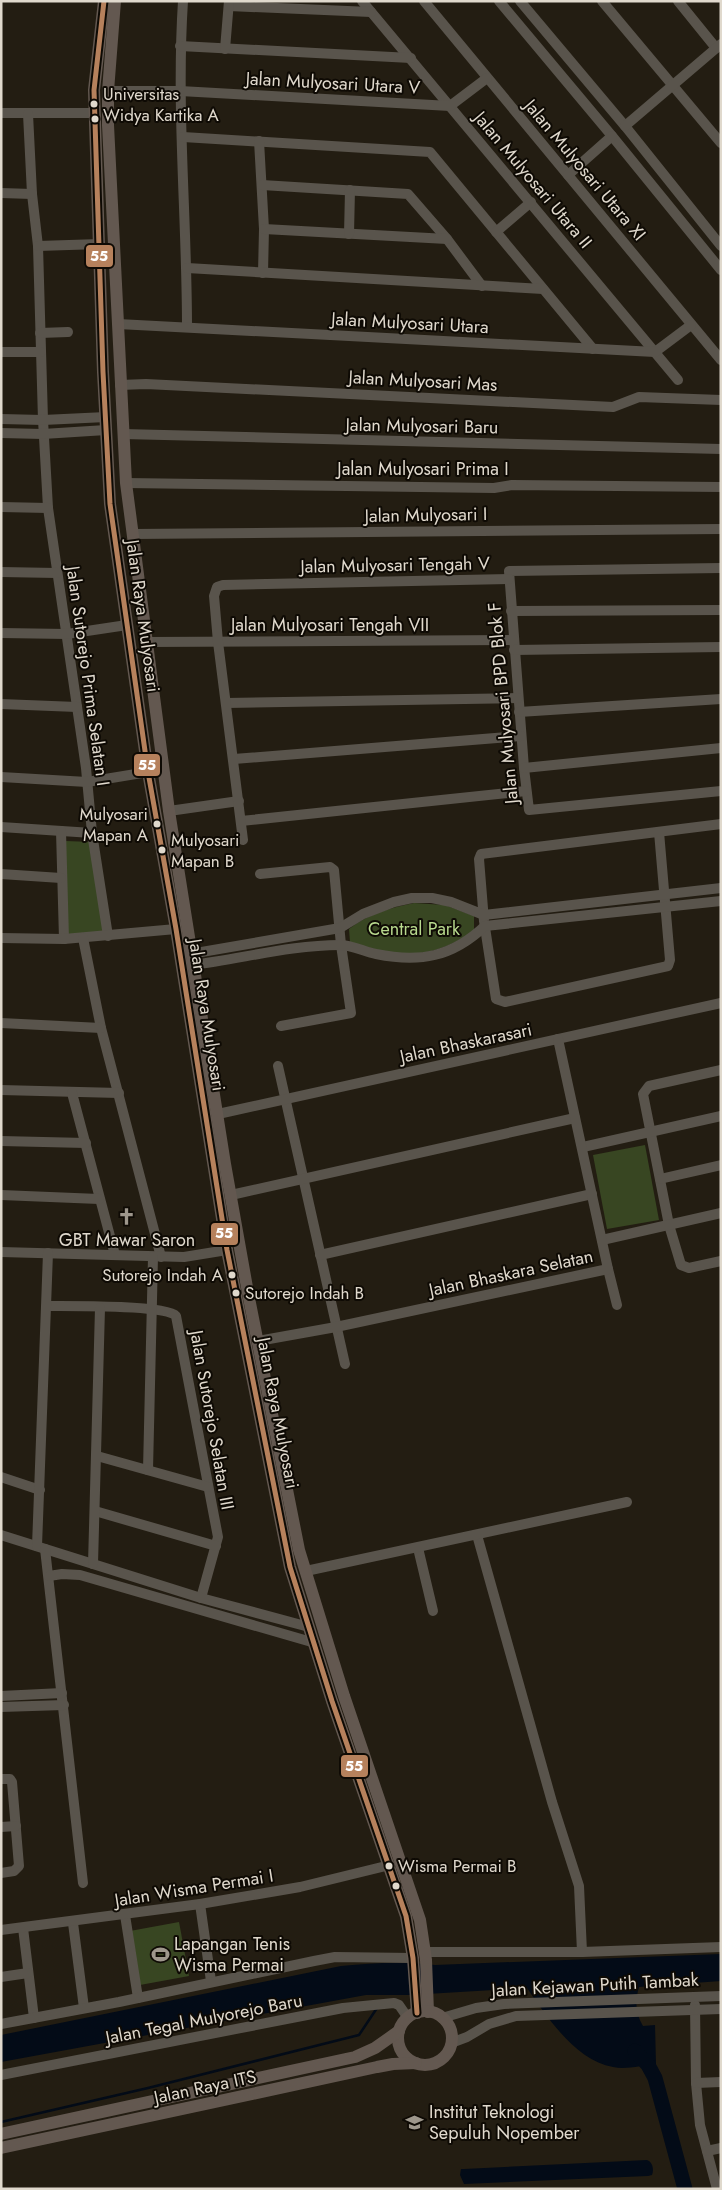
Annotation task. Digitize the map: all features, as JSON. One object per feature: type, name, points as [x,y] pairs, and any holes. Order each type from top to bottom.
[{"type":"main road","name":"Jalan Raya Mulyosari","points":[[104,1],[94,90],[94,113],[110,504],[148,772],[219,1165],[231,1195],[258,1341],[260,1384]]},
{"type":"main road","name":"Jalan Raya Mulyosari","points":[[115,1],[108,91],[126,483],[169,811],[191,960],[218,1114],[219,1165],[227,1250],[298,1550],[306,1572],[338,1698],[419,1958]]},
{"type":"main road","points":[[98,204],[112,203]]},
{"type":"main road","points":[[116,552],[134,549]]},
{"type":"main road","points":[[118,566],[136,564]]},
{"type":"main road","points":[[152,791],[166,788]]},
{"type":"main road","name":"Jalan Raya Mulyosari","points":[[264,1403],[290,1567],[314,1643],[338,1698],[418,1915],[421,1998],[417,2014]]},
{"type":"main road","points":[[417,2014],[442,2018],[450,2029],[451,2043],[449,2050],[438,2061],[423,2065],[416,2063],[403,2054],[399,2047],[399,2031],[417,2014]]},
{"type":"main road","name":"Jalan Raya ITS","points":[[1,2134],[355,2057],[375,2048],[399,2031]]},
{"type":"main road","name":"Jalan Raya ITS","points":[[1,2148],[377,2067],[416,2063]]},
{"type":"main road","points":[[216,2088],[219,2102]]},
{"type":"main road","points":[[200,2092],[204,2105]]},
{"type":"street","points":[[183,1],[180,90],[187,268],[187,326]]},
{"type":"street","name":"Jalan Mulyosari Utara II","points":[[362,1],[678,380]]},
{"type":"street","name":"Jalan Mulyosari Utara XI","points":[[424,1],[721,360]]},
{"type":"street","points":[[499,1],[721,270]]},
{"type":"street","points":[[520,1],[721,246]]},
{"type":"street","points":[[602,1],[721,143]]},
{"type":"street","points":[[624,126],[718,46],[678,1]]},
{"type":"street","points":[[225,49],[229,4],[304,5],[370,12]]},
{"type":"street","points":[[180,46],[411,58]]},
{"type":"street","points":[[545,57],[557,46]]},
{"type":"street","points":[[450,106],[487,78]]},
{"type":"street","name":"Jalan Mulyosari Utara V","points":[[108,91],[180,90],[450,106]]},
{"type":"street","points":[[1,113],[94,113]]},
{"type":"street","name":"Jalan Sutorejo Prima Selatan I","points":[[28,114],[32,194],[38,246],[43,420],[48,508],[77,707],[92,833],[108,936]]},
{"type":"street","points":[[568,174],[612,136]]},
{"type":"street","points":[[183,137],[430,152],[593,349]]},
{"type":"street","points":[[259,141],[264,229],[263,273]]},
{"type":"street","points":[[262,185],[408,194],[447,240],[482,286]]},
{"type":"street","points":[[349,234],[350,190]]},
{"type":"street","points":[[1,193],[32,194]]},
{"type":"street","points":[[496,232],[531,202]]},
{"type":"street","points":[[264,229],[447,240]]},
{"type":"street","points":[[38,246],[100,244]]},
{"type":"street","points":[[187,268],[543,289]]},
{"type":"street","name":"Jalan Mulyosari Utara","points":[[118,324],[187,326],[655,352]]},
{"type":"street","points":[[655,352],[691,325]]},
{"type":"street","points":[[40,333],[68,332]]},
{"type":"street","points":[[1,352],[41,352]]},
{"type":"street","name":"Jalan Mulyosari Mas","points":[[120,385],[146,384],[613,407],[639,397],[721,400]]},
{"type":"street","points":[[1,419],[43,420],[106,417]]},
{"type":"street","points":[[1,433],[44,434],[106,430]]},
{"type":"street","name":"Jalan Mulyosari Baru","points":[[123,434],[721,449]]},
{"type":"street","name":"Jalan Mulyosari Prima I","points":[[126,483],[494,488],[512,485],[721,487]]},
{"type":"street","points":[[1,507],[48,508]]},
{"type":"street","name":"Jalan Mulyosari I","points":[[132,534],[721,529]]},
{"type":"street","name":"Jalan Mulyosari Tengah V","points":[[218,642],[214,591],[217,587],[223,585],[509,579],[510,570],[721,568]]},
{"type":"street","points":[[1,572],[57,573]]},
{"type":"street","name":"Jalan Mulyosari BPD Blok F","points":[[509,579],[521,736],[526,791],[530,811],[721,792]]},
{"type":"street","points":[[511,611],[721,610]]},
{"type":"street","points":[[1,633],[67,634],[127,625]]},
{"type":"street","name":"Jalan Mulyosari Tengah VII","points":[[147,642],[721,647]]},
{"type":"street","points":[[218,642],[243,840]]},
{"type":"street","points":[[226,703],[518,698]]},
{"type":"street","points":[[519,712],[721,700]]},
{"type":"street","points":[[1,704],[77,707]]},
{"type":"street","points":[[234,759],[521,736]]},
{"type":"street","points":[[524,768],[721,748]]},
{"type":"street","points":[[1,777],[87,782],[148,772]]},
{"type":"street","points":[[241,821],[526,791]]},
{"type":"street","points":[[169,811],[239,801]]},
{"type":"street","points":[[658,832],[667,906],[670,960],[667,966],[505,1002],[498,1001],[493,994],[485,926],[479,858],[482,853],[721,824]]},
{"type":"street","points":[[1,827],[92,833]]},
{"type":"street","points":[[61,831],[64,939]]},
{"type":"street","points":[[260,874],[333,868],[341,945],[352,1009],[351,1014],[281,1026]]},
{"type":"street","points":[[1,874],[61,878]]},
{"type":"street","points":[[191,960],[281,938],[340,928],[363,914],[394,902],[412,898],[432,898],[451,902],[484,915],[721,888]]},
{"type":"street","points":[[191,960],[341,945],[392,957],[424,958],[463,945],[485,926],[721,901]]},
{"type":"street","points":[[1,938],[83,938],[176,928]]},
{"type":"street","points":[[83,938],[102,1028],[157,1257],[151,1309],[148,1470]]},
{"type":"street","points":[[281,938],[283,951]]},
{"type":"street","name":"Jalan Bhaskarasari","points":[[218,1114],[721,1003]]},
{"type":"street","points":[[1,1022],[102,1028]]},
{"type":"street","name":"Jalan Bhaskara Selatan","points":[[258,1341],[336,1327],[608,1269],[583,1147],[558,1040]]},
{"type":"street","points":[[278,1066],[345,1364]]},
{"type":"street","points":[[721,1070],[646,1088],[643,1094],[652,1130],[669,1225],[681,1265],[689,1268],[721,1261]]},
{"type":"street","points":[[1,1090],[119,1094]]},
{"type":"street","points":[[72,1092],[114,1255]]},
{"type":"street","points":[[583,1147],[721,1116]]},
{"type":"street","points":[[231,1195],[575,1118]]},
{"type":"street","points":[[1,1142],[86,1143]]},
{"type":"street","points":[[660,1178],[721,1165]]},
{"type":"street","points":[[320,1255],[592,1194]]},
{"type":"street","points":[[1,1195],[99,1199]]},
{"type":"street","points":[[602,1240],[721,1213]]},
{"type":"street","points":[[1,1252],[184,1257],[227,1250]]},
{"type":"street","points":[[48,1253],[40,1490],[41,1548],[49,1576],[83,1883]]},
{"type":"street","points":[[608,1269],[617,1305]]},
{"type":"street","name":"Jalan Sutorejo Selatan III","points":[[47,1306],[151,1309],[172,1312],[176,1316],[218,1537],[201,1598]]},
{"type":"street","points":[[93,1564],[100,1308]]},
{"type":"street","points":[[97,1456],[208,1488]]},
{"type":"street","points":[[1,1477],[40,1490]]},
{"type":"street","points":[[306,1572],[627,1502]]},
{"type":"street","points":[[95,1511],[216,1546]]},
{"type":"street","points":[[1,1535],[201,1598],[309,1627]]},
{"type":"street","points":[[477,1535],[552,1802],[579,1886],[582,1952]]},
{"type":"street","points":[[418,1548],[433,1612]]},
{"type":"street","points":[[49,1576],[62,1574],[80,1576],[314,1643]]},
{"type":"street","points":[[1,1696],[62,1693]]},
{"type":"street","points":[[1,1707],[64,1705]]},
{"type":"street","points":[[1,1779],[10,1779],[12,1782],[19,1866],[18,1870],[1,1873]]},
{"type":"street","points":[[1,1827],[16,1826]]},
{"type":"street","name":"Jalan Wisma Permai I","points":[[1,1930],[200,1904],[300,1887],[390,1865]]},
{"type":"street","points":[[200,1904],[211,1982]]},
{"type":"street","points":[[125,1915],[138,1998]]},
{"type":"street","points":[[73,1922],[84,2008]]},
{"type":"street","points":[[23,1928],[34,2018]]},
{"type":"street","points":[[1,2024],[335,1958],[419,1958],[721,1947]]},
{"type":"street","points":[[1,1977],[28,1973]]},
{"type":"street","name":"Jalan Kejawan Putih Tambak","points":[[442,2018],[484,2006],[721,1996]]},
{"type":"street","points":[[695,1997],[696,2083],[700,2125],[717,2189]]},
{"type":"street","name":"Jalan Tegal Mulyorejo Baru","points":[[1,2076],[343,2008],[398,2004],[417,2014]]},
{"type":"street","name":"Jalan Kejawan Putih Tambak","points":[[451,2043],[500,2020],[535,2014],[721,2009]]},
{"type":"street","points":[[696,2083],[721,2082]]},
{"type":"street","points":[[707,2151],[721,2148]]},
{"type":"green space","points":[[66,841],[91,842],[104,933],[66,937]]},
{"type":"green space","name":"Central Park","points":[[414,903],[445,905],[474,916],[474,931],[442,948],[414,954],[384,951],[350,942],[349,929],[364,919],[380,912]]},
{"type":"green space","points":[[645,1145],[659,1220],[607,1229],[593,1155]]},
{"type":"green space","name":"Lapangan Tenis Wisma Permai","points":[[179,1922],[189,1976],[140,1985],[130,1931]]},
{"type":"shaded area","points":[[721,1954],[721,1981],[639,1987],[636,2007],[640,2021],[643,2026],[655,2025],[656,2064],[618,2068],[600,2063],[587,2056],[575,2047],[553,2024],[527,1988],[410,1995],[366,1995],[1,2062],[1,2035],[341,1966],[388,1963],[435,1965]]},
{"type":"shaded area","points":[[647,2160],[651,2162],[653,2169],[652,2175],[648,2176],[464,2184],[460,2175],[461,2169]]},
{"type":"waterway","points":[[1,2122],[148,2088],[359,2035],[377,2008]]},
{"type":"waterway","points":[[635,2051],[648,2065],[655,2078],[685,2189]]},
{"type":"transit line","name":"55","points":[[104,1],[94,90],[103,372],[110,504],[148,772],[176,929],[227,1250],[290,1567],[332,1701],[406,1916],[413,1958],[417,2013]]},
{"type":"place","name":"Universitas Widya Kartika A","points":[[94,104]]},
{"type":"place","name":"Mulyosari Mapan A","points":[[157,824]]},
{"type":"place","name":"Mulyosari Mapan B","points":[[162,850]]},
{"type":"place","name":"GBT Mawar Saron","points":[[127,1217]]},
{"type":"place","name":"Sutorejo Indah A","points":[[232,1275]]},
{"type":"place","name":"Sutorejo Indah B","points":[[236,1293]]},
{"type":"place","name":"Wisma Permai B","points":[[389,1866]]},
{"type":"place","name":"Lapangan Tenis Wisma Permai","points":[[160,1954]]},
{"type":"place","name":"Institut Teknologi Sepuluh Nopember","points":[[415,2122]]}]
